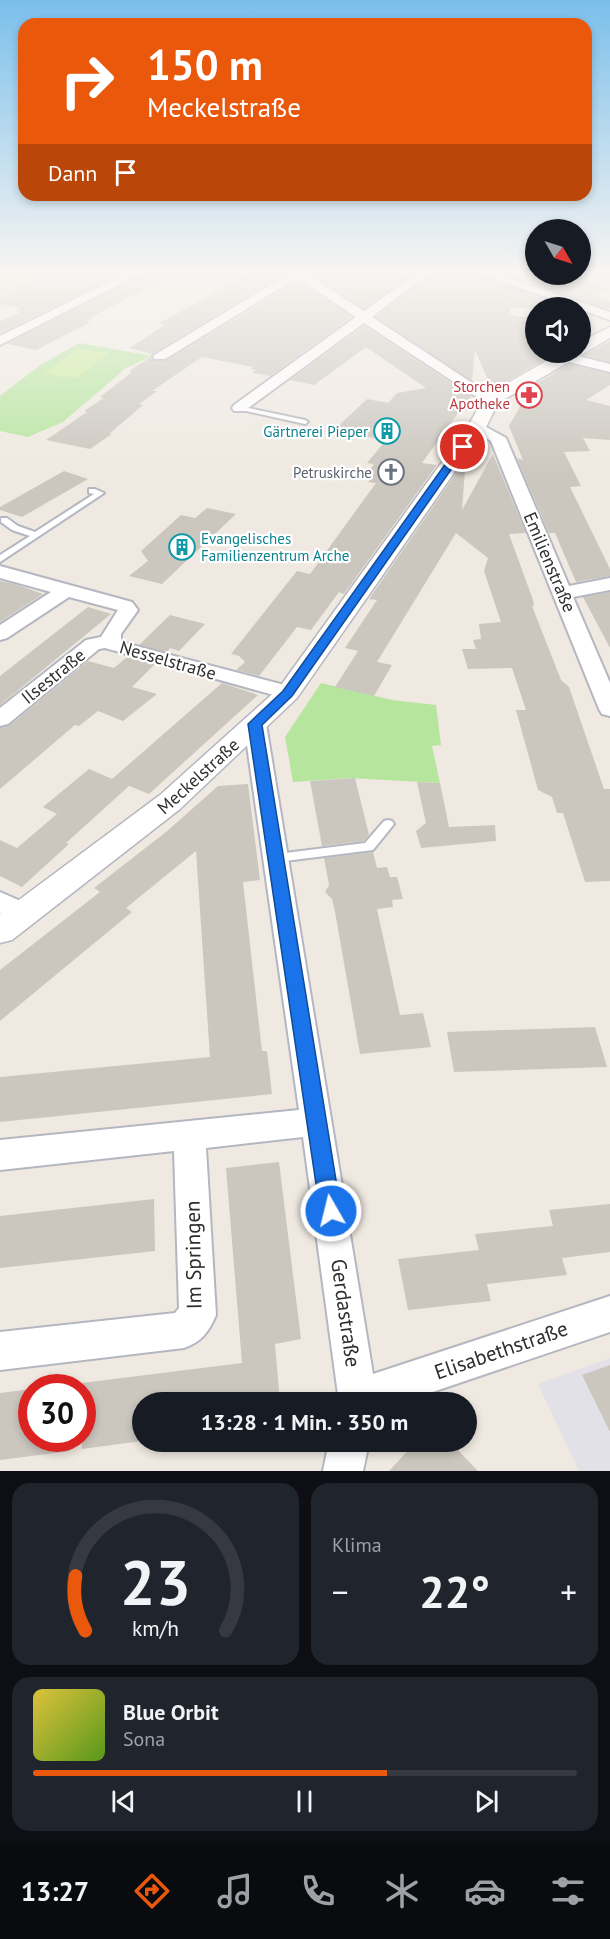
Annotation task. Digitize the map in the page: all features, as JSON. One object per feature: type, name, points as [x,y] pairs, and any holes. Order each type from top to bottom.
[{"type":"street","points":[[160,356],[186,340]]},
{"type":"street","points":[[239,408],[332,340]]},
{"type":"street","points":[[398,340],[491,400],[556,363]]},
{"type":"street","points":[[591,360],[610,368]]},
{"type":"street","name":"Meckelstraße","points":[[0,931],[12,908],[170,802],[288,693],[477,427],[491,400]]},
{"type":"street","name":"Emilienstraße","points":[[477,427],[498,438],[564,593],[610,710]]},
{"type":"street","name":"Nesselstraße","points":[[0,572],[125,606],[128,610],[111,634],[110,641],[114,646],[288,693]]},
{"type":"street","points":[[564,593],[610,584]]},
{"type":"street","points":[[0,634],[66,590]]},
{"type":"street","name":"Ilsestraße","points":[[0,719],[93,644],[110,641]]},
{"type":"street","name":"Gerdastraße","points":[[255,724],[357,1392]]},
{"type":"street","points":[[0,1155],[317,1122]]},
{"type":"street","name":"Im Springen","points":[[0,1351],[184,1330],[198,1315],[189,1135]]},
{"type":"street","name":"Elisabethstraße","points":[[381,1392],[610,1314]]},
{"type":"street","points":[[343,1471],[347,1452]]},
{"type":"lane","points":[[239,408],[305,422]]},
{"type":"lane","points":[[0,559],[100,493],[92,491]]},
{"type":"lane","points":[[4,520],[15,528],[36,535]]},
{"type":"lane","points":[[277,858],[369,847],[388,824]]},
{"type":"shaded area","points":[[610,1358],[610,1471],[579,1471],[538,1384]]},
{"type":"green space","points":[[79,343],[152,356],[126,368],[63,422],[28,437],[0,431],[0,396],[39,366]]},
{"type":"green space","points":[[77,349],[109,353],[77,378],[44,374]]},
{"type":"green space","points":[[321,683],[392,700],[436,705],[441,745],[432,746],[440,783],[350,778],[293,782],[285,737]]},
{"type":"building","points":[[15,340],[56,340],[36,350],[7,344]]},
{"type":"building","points":[[142,340],[176,340],[152,354],[129,348]]},
{"type":"building","points":[[201,340],[321,340],[270,376],[252,373],[256,370],[251,369],[253,367],[202,357],[152,391],[157,391],[139,404],[143,405],[109,434],[112,434],[90,449],[46,440],[104,398],[100,397],[132,372],[129,371],[151,357],[155,361],[166,361]]},
{"type":"building","points":[[345,340],[385,340],[471,396],[470,410],[461,409],[422,463],[437,465],[344,594],[339,592],[311,630],[297,627],[259,676],[236,670],[245,662],[239,656],[231,654],[297,571],[310,574],[376,483],[368,482],[373,476],[366,475],[374,464],[367,463],[386,440],[333,431],[367,399],[388,403],[397,393],[426,388],[366,347],[314,385],[290,380]]},
{"type":"building","points":[[410,340],[525,340],[525,363],[538,363],[499,386],[491,387],[475,350],[472,381]]},
{"type":"building","points":[[610,341],[610,362],[591,357],[591,352]]},
{"type":"building","points":[[569,364],[610,374],[610,385],[586,400],[610,406],[610,440],[583,438],[590,451],[564,452],[581,486],[570,487],[610,569],[610,576],[576,582],[555,533],[549,533],[517,458],[523,460],[509,426],[531,387]]},
{"type":"building","points":[[493,454],[526,533],[509,534],[533,600],[534,606],[532,606],[561,680],[569,687],[604,789],[610,789],[610,881],[585,882],[563,813],[557,813],[552,797],[538,790],[516,710],[526,710],[512,668],[468,669],[462,649],[476,649],[473,640],[481,639],[479,624],[501,622],[484,571],[488,558],[456,533],[377,662],[392,665],[374,696],[335,687],[358,651],[345,648],[377,600],[369,599],[459,469],[465,470],[462,510]]},
{"type":"building","points":[[64,471],[88,479],[22,517],[0,510],[0,507]]},
{"type":"building","name":"Evangelisches Familienzentrum Arche","points":[[207,508],[236,514],[162,584],[129,576],[148,561],[141,551],[181,515],[195,518]]},
{"type":"building","points":[[0,581],[15,584],[43,594],[0,622]]},
{"type":"building","points":[[610,592],[610,648],[583,597]]},
{"type":"building","points":[[88,607],[111,614],[0,705],[0,676]]},
{"type":"building","points":[[170,615],[205,624],[179,651],[170,648],[167,652],[139,645]]},
{"type":"building","points":[[127,657],[155,664],[132,687],[157,694],[123,721],[98,711],[79,726],[75,725],[0,789],[0,728],[9,726],[88,661],[114,668]]},
{"type":"building","points":[[222,683],[258,695],[149,794],[112,779]]},
{"type":"building","points":[[89,769],[129,786],[22,887],[0,876],[0,840],[17,848],[57,814],[43,807]]},
{"type":"building","points":[[355,778],[369,835],[364,841],[322,846],[310,781]]},
{"type":"building","points":[[417,782],[440,783],[449,827],[495,825],[496,841],[421,848],[416,831],[426,823]]},
{"type":"building","points":[[248,784],[260,880],[243,882],[262,1051],[267,1051],[272,1094],[0,1122],[0,1077],[210,1057],[196,851],[126,908],[132,912],[0,1021],[0,970],[100,892],[94,888],[166,832],[218,786]]},
{"type":"building","points":[[373,852],[377,868],[387,867],[390,877],[397,877],[403,899],[392,900],[393,907],[377,909],[400,1015],[423,1013],[431,1047],[360,1054],[335,912],[332,899],[325,892],[329,885],[324,858]]},
{"type":"building","points":[[595,1027],[607,1067],[454,1072],[447,1032]]},
{"type":"building","points":[[279,1162],[301,1339],[275,1344],[279,1392],[132,1392],[132,1442],[96,1447],[96,1381],[242,1363],[226,1168]]},
{"type":"building","points":[[154,1199],[155,1251],[0,1268],[0,1216]]},
{"type":"building","points":[[610,1204],[610,1252],[562,1258],[567,1275],[487,1284],[491,1301],[408,1310],[398,1259],[479,1250],[475,1234],[553,1226],[549,1210]]},
{"type":"building","points":[[610,1365],[610,1432],[582,1375]]},
{"type":"building","points":[[18,1391],[18,1452],[62,1452],[0,1460],[0,1393]]},
{"type":"building","points":[[407,1452],[460,1452],[478,1471],[389,1471]]},
{"type":"place","name":"Storchen Apotheke","points":[[529,395]]},
{"type":"place","name":"Gärtnerei Pieper","points":[[387,431]]},
{"type":"place","name":"Petruskirche","points":[[391,472]]},
{"type":"place","name":"Evangelisches Familienzentrum Arche","points":[[182,547]]},
{"type":"route","points":[[331,1211],[255,724],[288,693],[463,447]]}]
